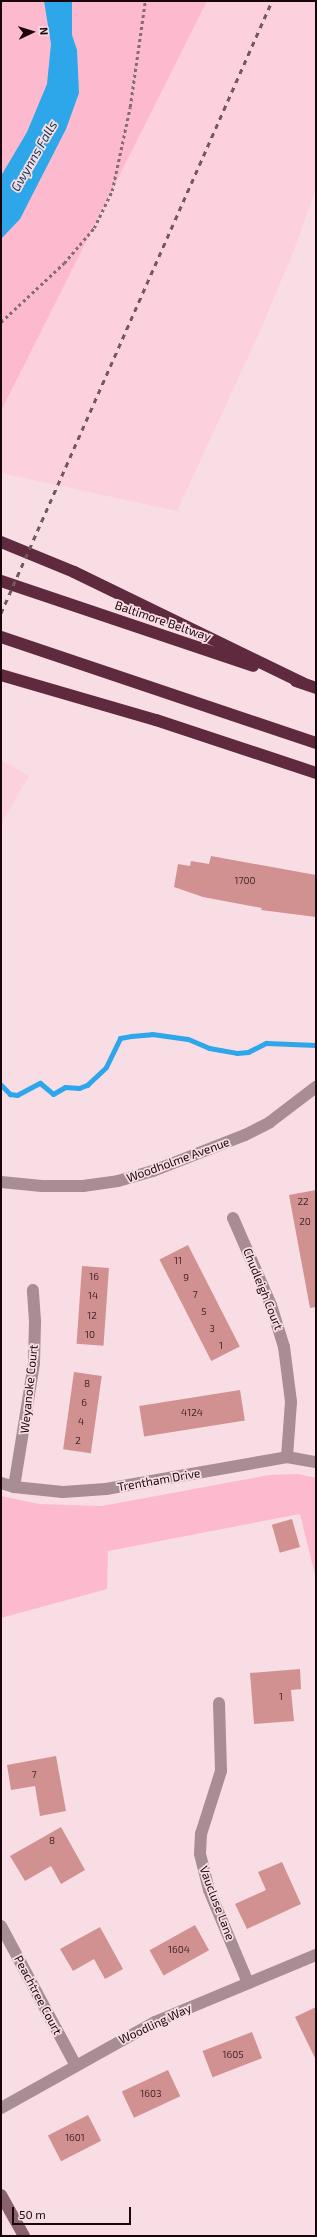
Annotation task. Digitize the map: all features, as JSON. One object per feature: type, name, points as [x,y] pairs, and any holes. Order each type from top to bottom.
[{"type":"highway","points":[[1,542],[74,572],[303,683]]},
{"type":"highway","name":"Baltimore Beltway","points":[[1,581],[316,688]]},
{"type":"highway","points":[[1,638],[316,743]]},
{"type":"highway","points":[[1,675],[156,720],[316,774]]},
{"type":"main road","points":[[1,2195],[24,2236]]},
{"type":"street","name":"Woodholme Avenue","points":[[1,1182],[42,1186],[83,1186],[118,1181],[153,1171],[237,1138],[270,1122],[316,1087]]},
{"type":"street","name":"Chudleigh Court","points":[[233,1218],[271,1305],[284,1347],[291,1402],[287,1457]]},
{"type":"street","name":"Weyanoke Court","points":[[14,1487],[34,1363],[35,1321],[33,1290]]},
{"type":"street","name":"Trentham Drive","points":[[1,1482],[14,1487],[63,1492],[106,1489],[287,1457],[316,1462]]},
{"type":"street","name":"Vaucluse Lane","points":[[219,1703],[221,1771],[201,1834],[200,1854],[209,1890],[248,1983]]},
{"type":"street","name":"Peachtree Court","points":[[1,1926],[75,2064]]},
{"type":"street","name":"Woodling Way","points":[[1,2108],[75,2064],[155,2022],[316,1955]]},
{"type":"path","points":[[1,322],[22,305],[74,252],[94,228],[112,191],[130,107],[146,1]]},
{"type":"shaded area","points":[[1,1],[207,1],[1,411]]},
{"type":"shaded area","points":[[207,1],[316,1],[316,188],[294,250],[260,331],[177,511],[1,473],[1,411]]},
{"type":"shaded area","points":[[1,760],[29,776],[1,824]]},
{"type":"shaded area","points":[[298,1474],[316,1478],[316,1579],[300,1514],[108,1551],[107,1589],[1,1618],[1,1496],[39,1504],[102,1506],[269,1475]]},
{"type":"water","name":"Gwynns Falls","points":[[44,1],[72,1],[72,35],[77,50],[79,93],[66,129],[20,219],[1,239],[1,176],[27,132],[47,84],[51,44]]},
{"type":"building","points":[[211,856],[316,875],[316,917],[261,910],[262,908],[203,897],[174,887],[178,864],[190,866],[191,861],[209,864]]},
{"type":"building","points":[[316,1190],[316,1307],[310,1308],[289,1195]]},
{"type":"building","points":[[188,1245],[240,1347],[211,1361],[159,1260]]},
{"type":"building","points":[[82,1266],[109,1268],[103,1346],[77,1344]]},
{"type":"building","points":[[74,1372],[102,1376],[91,1453],[63,1449]]},
{"type":"building","points":[[240,1390],[245,1421],[144,1437],[139,1406]]},
{"type":"building","points":[[292,1519],[300,1547],[280,1553],[272,1525]]},
{"type":"building","points":[[300,1669],[301,1689],[291,1690],[294,1721],[254,1724],[250,1673]]},
{"type":"building","points":[[56,1756],[66,1811],[40,1816],[35,1786],[11,1790],[7,1765]]},
{"type":"building","points":[[61,1827],[85,1870],[61,1884],[51,1866],[25,1881],[10,1856]]},
{"type":"building","points":[[282,1862],[301,1904],[247,1929],[235,1904],[266,1890],[258,1872]]},
{"type":"building","points":[[195,1925],[209,1950],[164,1976],[150,1950]]},
{"type":"building","points":[[100,1927],[123,1969],[105,1979],[94,1959],[73,1971],[60,1949]]},
{"type":"building","points":[[316,2007],[316,2060],[295,2017]]},
{"type":"building","points":[[252,2032],[262,2058],[213,2077],[203,2051]]},
{"type":"building","points":[[168,2070],[180,2096],[134,2118],[122,2092]]},
{"type":"building","points":[[88,2115],[101,2141],[61,2161],[48,2135]]},
{"type":"waterway","points":[[1,1085],[10,1094],[17,1095],[40,1083],[53,1094],[65,1087],[79,1088],[87,1085],[106,1067],[120,1038],[131,1036],[152,1034],[188,1039],[209,1048],[237,1053],[248,1052],[266,1043],[316,1045]]},
{"type":"railway","points":[[1,613],[272,1]]}]
